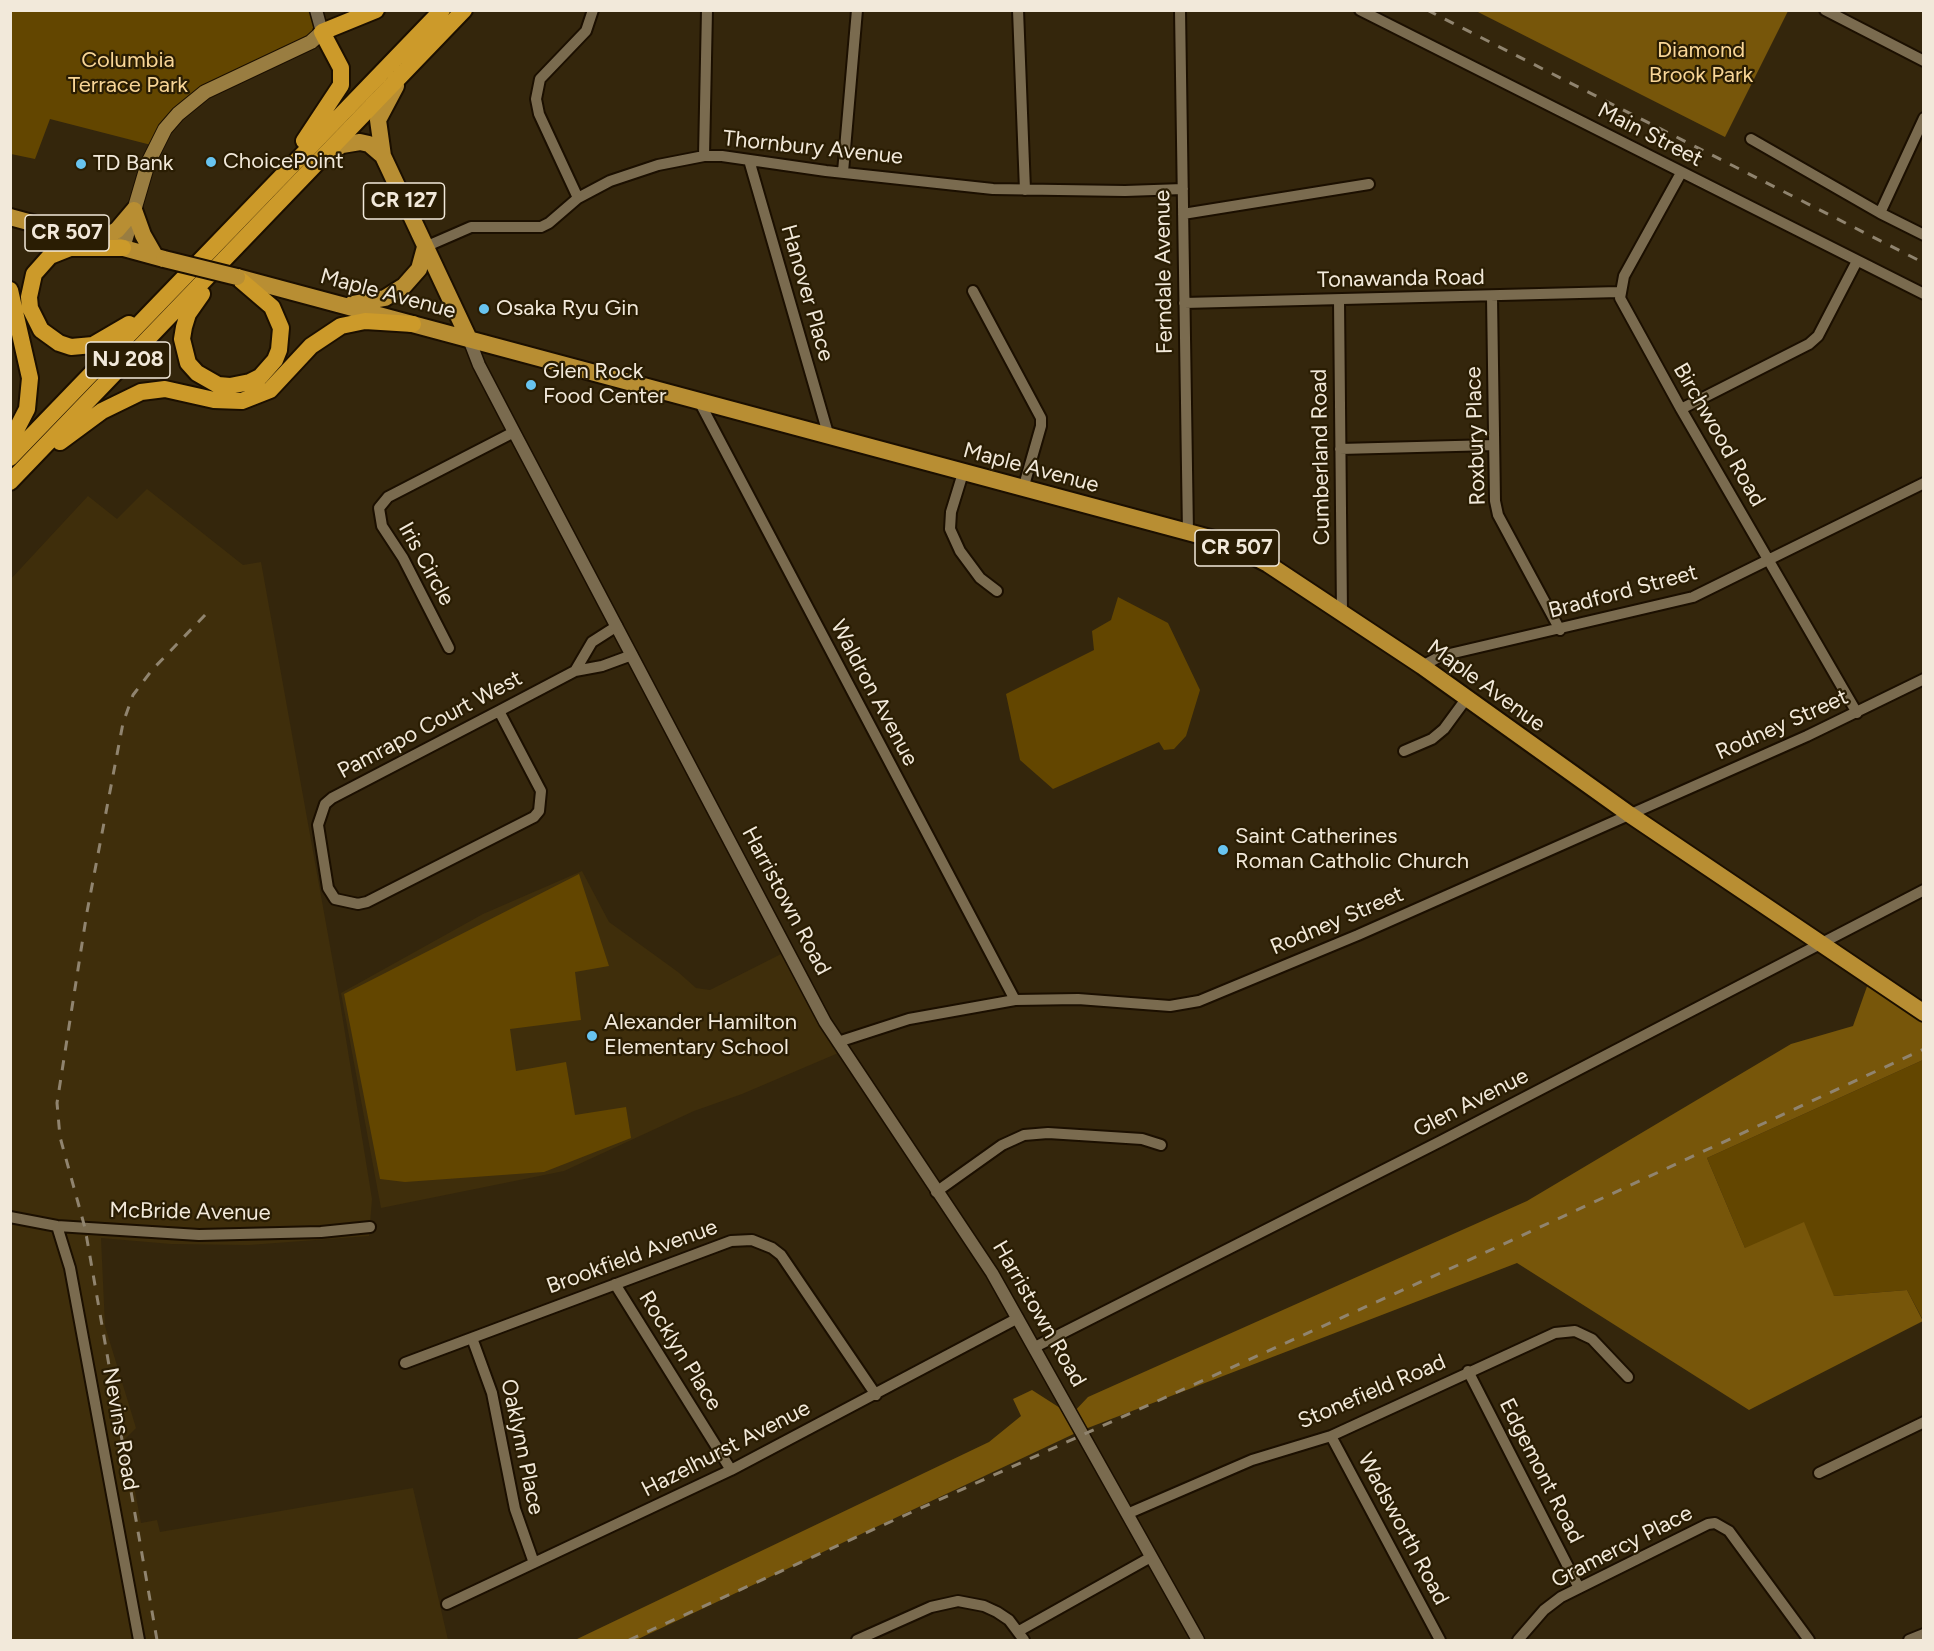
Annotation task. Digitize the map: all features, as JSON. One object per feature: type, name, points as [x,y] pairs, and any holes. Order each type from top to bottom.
[{"type":"highway","points":[[284,174],[341,85],[341,68],[321,32],[376,10]]},
{"type":"highway","name":"NJ 208","points":[[10,458],[442,10]]},
{"type":"highway","name":"NJ 208","points":[[10,484],[464,10]]},
{"type":"highway","points":[[237,277],[272,307],[280,328],[281,338],[275,360],[260,377],[250,382],[230,386],[207,380],[197,373],[188,363],[182,339],[188,314],[195,302],[246,238]]},
{"type":"highway","points":[[123,248],[70,249],[50,256],[41,264],[30,285],[30,308],[41,330],[49,338],[71,347],[83,347],[105,340],[141,315],[212,248]]},
{"type":"highway","points":[[10,290],[30,378],[27,409],[10,442]]},
{"type":"highway","points":[[10,484],[84,423],[129,397],[165,389],[214,400],[242,401],[270,390],[311,346],[341,326],[377,321],[413,324]]},
{"type":"main road","points":[[123,248],[155,146],[178,114],[205,92],[312,42],[321,32]]},
{"type":"main road","name":"Harristown Road","points":[[405,73],[381,110],[378,120],[383,156],[469,339]]},
{"type":"main road","points":[[324,157],[342,145],[360,142],[369,144],[383,156]]},
{"type":"main road","points":[[98,242],[117,230],[134,210]]},
{"type":"main road","points":[[134,210],[143,236],[160,258]]},
{"type":"main road","name":"Maple Avenue","points":[[10,217],[1225,542],[1246,552],[1422,666],[1629,814],[1923,1014]]},
{"type":"main road","points":[[340,304],[374,301],[394,293],[413,278],[425,247]]},
{"type":"street","points":[[316,10],[321,32]]},
{"type":"street","points":[[578,198],[539,114],[536,99],[540,79],[586,31],[592,10]]},
{"type":"street","points":[[704,156],[707,10]]},
{"type":"street","points":[[843,172],[858,10]]},
{"type":"street","points":[[1018,10],[1025,190]]},
{"type":"street","name":"Ferndale Avenue","points":[[1179,10],[1188,533]]},
{"type":"street","name":"Main Street","points":[[1360,10],[1923,294]]},
{"type":"street","points":[[1825,10],[1923,61]]},
{"type":"street","points":[[1880,213],[1923,118]]},
{"type":"street","points":[[1751,139],[1923,235]]},
{"type":"street","name":"Thornbury Avenue","points":[[425,247],[471,227],[541,227],[578,198],[633,172],[704,156],[993,189],[1183,189]]},
{"type":"street","name":"Hanover Place","points":[[750,160],[829,437]]},
{"type":"street","points":[[1619,292],[1624,276],[1681,172]]},
{"type":"street","points":[[1183,214],[1368,184]]},
{"type":"street","points":[[1681,409],[1809,344],[1818,336],[1857,261]]},
{"type":"street","points":[[973,291],[1041,418],[1041,426],[1023,489]]},
{"type":"street","name":"Tonawanda Road","points":[[1184,303],[1619,292]]},
{"type":"street","name":"Birchwood Road","points":[[1619,292],[1623,305],[1681,409],[1857,713]]},
{"type":"street","name":"Roxbury Place","points":[[1492,297],[1494,445],[1498,515],[1560,630]]},
{"type":"street","name":"Cumberland Road","points":[[1339,300],[1342,614]]},
{"type":"street","name":"Harristown Road","points":[[469,339],[514,432],[799,974],[838,1042],[992,1274],[1198,1641]]},
{"type":"street","name":"Waldron Avenue","points":[[700,403],[1015,1000]]},
{"type":"street","name":"Iris Circle","points":[[449,648],[403,558],[382,526],[379,508],[388,497],[514,432]]},
{"type":"street","points":[[1340,449],[1494,445]]},
{"type":"street","points":[[963,473],[949,521],[950,529],[960,551],[980,578],[996,591]]},
{"type":"street","name":"Bradford Street","points":[[1422,666],[1441,656],[1560,630],[1693,597],[1923,483]]},
{"type":"street","points":[[575,671],[592,642],[616,626]]},
{"type":"street","name":"Pamrapo Court West","points":[[499,711],[541,791],[542,805],[534,817],[367,902],[335,900],[328,888],[318,825],[325,804],[332,798],[575,671],[602,666],[632,655]]},
{"type":"street","name":"Rodney Street","points":[[838,1042],[909,1019],[1015,1000],[1078,999],[1170,1006],[1199,1001],[1358,935],[1857,713],[1923,679]]},
{"type":"street","points":[[1404,751],[1432,739],[1443,729],[1466,699]]},
{"type":"street","name":"Glen Avenue","points":[[1035,1347],[1441,1141],[1923,890]]},
{"type":"street","points":[[936,1192],[1002,1145],[1024,1135],[1048,1133],[1142,1139],[1161,1145]]},
{"type":"street","name":"McBride Avenue","points":[[10,1217],[57,1226],[199,1234],[321,1232],[370,1227]]},
{"type":"street","name":"Nevins Road","points":[[57,1226],[70,1268],[139,1641]]},
{"type":"street","name":"Brookfield Avenue","points":[[405,1363],[731,1241],[752,1240],[763,1243],[781,1255],[876,1395]]},
{"type":"street","name":"Rocklyn Place","points":[[615,1284],[731,1470]]},
{"type":"street","name":"Hazelhurst Avenue","points":[[447,1604],[731,1470],[1018,1318]]},
{"type":"street","name":"Stonefield Road","points":[[1127,1514],[1252,1460],[1331,1436],[1468,1371],[1555,1333],[1575,1331],[1592,1339],[1628,1377]]},
{"type":"street","name":"Oaklynn Place","points":[[472,1338],[492,1393],[515,1509],[534,1563]]},
{"type":"street","name":"Edgemont Road","points":[[1468,1371],[1579,1588]]},
{"type":"street","points":[[1819,1473],[1923,1422]]},
{"type":"street","name":"Wadsworth Road","points":[[1331,1436],[1440,1641]]},
{"type":"street","name":"Gramercy Place","points":[[1518,1641],[1544,1610],[1579,1588],[1708,1524],[1715,1523],[1729,1531],[1809,1641]]},
{"type":"street","points":[[857,1641],[931,1607],[958,1601],[991,1609],[1009,1620],[1022,1636],[1151,1557]]},
{"type":"street","points":[[1910,1641],[1923,1634]]},
{"type":"shaded area","points":[[147,489],[243,565],[261,562],[339,996],[372,1199],[369,1236],[249,1245],[171,1244],[101,1238],[105,1326],[136,1428],[125,1439],[141,1523],[157,1520],[160,1532],[413,1488],[448,1640],[11,1640],[10,580],[88,496],[117,519]]},
{"type":"shaded area","name":"Alexander Hamilton Elementary School","points":[[582,871],[609,922],[678,972],[696,988],[710,990],[787,951],[843,1051],[742,1094],[694,1111],[564,1171],[381,1208],[341,993],[483,914]]},
{"type":"green space","name":"Diamond Brook Park","points":[[1788,10],[1725,137],[1476,11]]},
{"type":"green space","name":"Columbia Terrace Park","points":[[11,11],[316,11],[322,32],[205,92],[155,146],[50,119],[35,159],[11,154]]},
{"type":"green space","points":[[1118,597],[1168,623],[1200,690],[1186,736],[1174,749],[1164,750],[1159,742],[1053,789],[1020,760],[1006,694],[1094,650],[1092,631],[1111,620]]},
{"type":"green space","points":[[579,874],[609,966],[575,972],[581,1020],[510,1029],[516,1071],[566,1062],[575,1115],[626,1107],[631,1138],[544,1172],[405,1182],[380,1179],[344,994]]},
{"type":"green space","points":[[1870,978],[1923,1014],[1923,1060],[1707,1158],[1745,1248],[1804,1222],[1834,1296],[1907,1290],[1923,1321],[1749,1410],[1517,1263],[1080,1431],[636,1640],[575,1640],[989,1442],[1021,1416],[1013,1399],[1032,1390],[1071,1415],[1088,1397],[1527,1201],[1791,1044],[1853,1026]]},
{"type":"green space","points":[[1923,1060],[1923,1320],[1907,1290],[1834,1296],[1745,1248],[1707,1158]]},
{"type":"railway","points":[[1427,10],[1924,263]]},
{"type":"railway","points":[[157,1640],[85,1228],[60,1137],[57,1103],[87,912],[123,723],[133,695],[152,670],[206,614]]},
{"type":"railway","points":[[629,1640],[1467,1261],[1924,1049]]},
{"type":"place","name":"ChoicePoint","points":[[211,162]]},
{"type":"place","name":"TD Bank","points":[[81,164]]},
{"type":"place","name":"Osaka Ryu Gin","points":[[484,309]]},
{"type":"place","name":"Glen Rock Food Center","points":[[531,385]]},
{"type":"place","name":"Saint Catherines Roman Catholic Church","points":[[1223,850]]},
{"type":"place","name":"Alexander Hamilton Elementary School","points":[[592,1036]]}]
